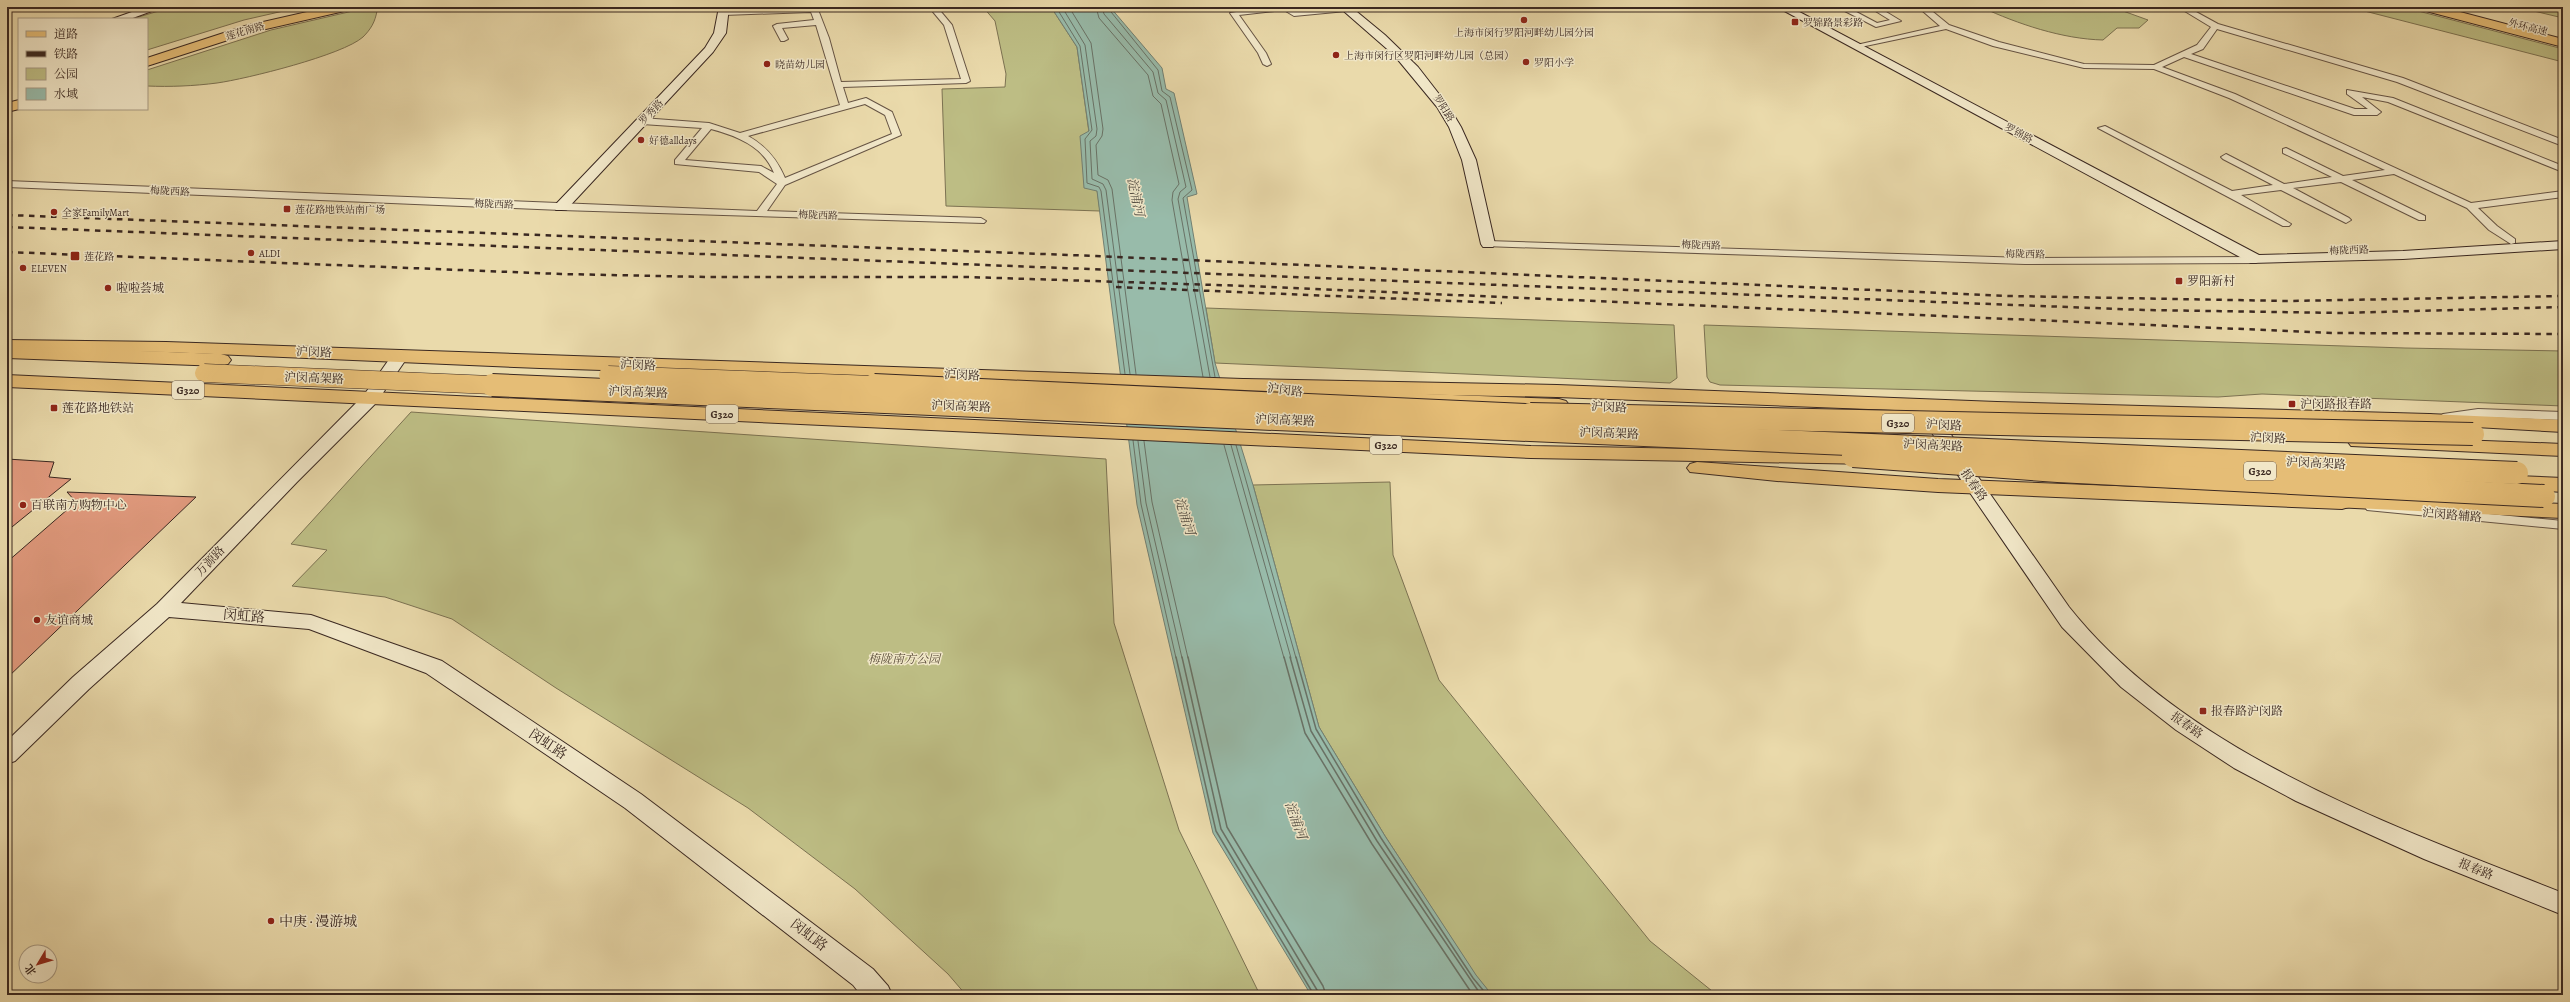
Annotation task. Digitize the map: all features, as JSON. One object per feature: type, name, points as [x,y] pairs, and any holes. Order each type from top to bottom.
[{"type":"highway","points":[[2426,7],[2563,42]]},
{"type":"highway","name":"外环高速","points":[[2446,7],[2563,36]]},
{"type":"highway","name":"沪闵高架路","points":[[7,352],[1084,393],[1492,421],[1800,439],[2563,475]]},
{"type":"highway","name":"沪闵高架路","points":[[7,365],[2500,457],[2562,447]]},
{"type":"highway","name":"沪闵路","points":[[1243,384],[1345,397],[1672,410],[1938,425],[2562,447]]},
{"type":"highway","points":[[2429,420],[2563,426]]},
{"type":"highway","points":[[1492,421],[2538,435],[2562,447]]},
{"type":"highway","points":[[1492,421],[2058,471],[2554,496]]},
{"type":"highway","name":"G320","points":[[1957,460],[2563,485]]},
{"type":"highway","points":[[2342,502],[2563,511]]},
{"type":"main road","name":"莲花南路","points":[[148,55],[234,27],[321,7]]},
{"type":"main road","name":"莲花南路","points":[[148,62],[249,29],[345,7]]},
{"type":"main road","points":[[7,101],[18,97]]},
{"type":"main road","points":[[7,108],[18,104]]},
{"type":"main road","name":"沪闵路","points":[[7,345],[166,347],[400,355],[540,362],[1243,384]]},
{"type":"main road","name":"G320","points":[[7,380],[370,399],[1075,429],[1531,452],[1957,460]]},
{"type":"main road","points":[[1243,384],[1557,391],[1925,405],[2429,420]]},
{"type":"main road","name":"G320","points":[[7,391],[307,407],[370,399]]},
{"type":"main road","points":[[1531,452],[1793,477],[1976,487],[2342,502]]},
{"type":"street","points":[[121,18],[158,7]]},
{"type":"street","points":[[773,8],[781,7]]},
{"type":"street","points":[[838,85],[966,81],[948,25],[932,7]]},
{"type":"street","points":[[1267,64],[1262,53],[1234,12],[1286,7],[1294,14],[1345,8]]},
{"type":"street","name":"罗锦路","points":[[1782,7],[2250,257]]},
{"type":"street","points":[[1841,7],[1876,24],[1897,21],[1872,7]]},
{"type":"street","points":[[1922,7],[1946,27],[1996,44],[2084,66],[2155,67],[2232,96],[2470,206],[2493,228],[2511,241]]},
{"type":"street","points":[[2182,7],[2215,26],[2400,80],[2563,143]]},
{"type":"street","points":[[724,10],[814,8],[845,106]]},
{"type":"street","name":"罗阳路","points":[[1345,8],[1404,58],[1433,90],[1453,122],[1466,150],[1487,241]]},
{"type":"street","name":"罗秀路","points":[[561,207],[709,50],[720,33],[724,10]]},
{"type":"street","points":[[784,39],[777,26],[819,22]]},
{"type":"street","points":[[2155,67],[2200,47],[2215,26]]},
{"type":"street","points":[[1856,46],[1946,27]]},
{"type":"street","points":[[2183,54],[2354,112],[2377,112],[2350,92],[2390,100],[2563,169]]},
{"type":"street","points":[[742,135],[866,101],[889,114],[897,134],[782,183],[760,214]]},
{"type":"street","points":[[642,121],[709,126],[742,135],[764,150],[776,165],[782,183]]},
{"type":"street","points":[[709,126],[678,162],[761,169],[782,183]]},
{"type":"street","points":[[2102,128],[2286,224]]},
{"type":"street","points":[[2286,151],[2345,178],[2422,218]]},
{"type":"street","points":[[2226,157],[2285,186],[2346,220]]},
{"type":"street","points":[[2231,194],[2397,171]]},
{"type":"street","name":"梅陇西路","points":[[7,184],[561,207],[981,221]]},
{"type":"street","points":[[7,190],[515,210],[561,207]]},
{"type":"street","points":[[2470,206],[2563,194]]},
{"type":"street","name":"梅陇西路","points":[[2250,257],[2563,238]]},
{"type":"street","name":"梅陇西路","points":[[1487,241],[2025,261],[2403,255],[2563,245]]},
{"type":"street","name":"万源路","points":[[7,755],[81,683],[164,609],[290,478],[370,399],[400,355]]},
{"type":"street","name":"报春路","points":[[1925,405],[1957,460],[2056,604],[2078,631],[2109,662],[2172,715],[2222,750],[2288,786],[2345,814],[2563,904]]},
{"type":"street","points":[[2429,420],[2478,413],[2563,416]]},
{"type":"street","name":"沪闵路辅路","points":[[2342,502],[2398,511],[2563,525]]},
{"type":"street","name":"闵虹路","points":[[164,609],[311,622],[434,667],[633,801],[850,967],[878,995]]},
{"type":"green space","points":[[172,7],[301,7],[244,20],[148,50],[148,18],[135,18]]},
{"type":"green space","points":[[370,7],[374,7],[377,11],[374,22],[363,37],[352,44],[316,58],[231,81],[200,85],[148,86],[148,70],[271,30]]},
{"type":"green space","points":[[983,7],[1051,7],[1077,47],[1100,211],[946,206],[942,89],[1005,87],[1006,74],[995,21]]},
{"type":"green space","points":[[1981,7],[2112,7],[2148,20],[2139,28],[2117,28],[2103,40],[2088,39],[2040,30]]},
{"type":"green space","points":[[2349,7],[2403,7],[2563,49],[2563,62]]},
{"type":"green space","points":[[2517,7],[2563,7],[2563,18]]},
{"type":"green space","points":[[1206,308],[1674,325],[1677,378],[1670,383],[1215,363]]},
{"type":"green space","points":[[1704,325],[2405,348],[2563,351],[2563,406],[2262,394],[2218,397],[1720,385],[1710,382],[1707,377]]},
{"type":"green space","name":"梅陇南方公园","points":[[411,412],[1106,459],[1114,623],[1179,830],[1260,995],[966,995],[948,974],[855,889],[748,808],[556,688],[452,619],[385,597],[292,586],[327,550],[291,544]]},
{"type":"green space","points":[[1390,482],[1393,555],[1439,680],[1650,941],[1717,995],[1492,995],[1476,976],[1385,836],[1319,727],[1253,485]]},
{"type":"water","name":"淀浦河","points":[[1051,7],[1110,7],[1162,68],[1166,89],[1174,93],[1197,194],[1187,197],[1215,363],[1253,485],[1319,727],[1385,836],[1476,975],[1492,995],[1311,995],[1213,833],[1137,505],[1097,191],[1084,188],[1080,136],[1089,131],[1077,47]]},
{"type":"building","name":"百联南方购物中心","points":[[7,459],[54,462],[49,477],[71,479],[7,531]]},
{"type":"building","name":"友谊商城","points":[[67,492],[196,497],[7,678],[7,562],[76,502]]},
{"type":"railway","points":[[7,215],[1096,256],[2010,296],[2287,301],[2563,296]]},
{"type":"railway","points":[[7,227],[2144,310],[2341,313],[2563,307]]},
{"type":"railway","points":[[7,252],[561,274],[708,277],[968,277],[1247,286],[2334,333],[2563,334]]},
{"type":"railway","points":[[1116,287],[1502,303]]},
{"type":"place","name":"上海市闵行罗阳河畔幼儿园分园","points":[[1524,20]]},
{"type":"place","name":"罗锦路景彩路","points":[[1795,22]]},
{"type":"place","name":"上海市闵行区罗阳河畔幼儿园（总园）","points":[[1336,55]]},
{"type":"place","name":"罗阳小学","points":[[1526,62]]},
{"type":"place","name":"晓苗幼儿园","points":[[767,64]]},
{"type":"place","name":"好德alldays","points":[[641,140]]},
{"type":"place","name":"莲花路地铁站南广场","points":[[287,209]]},
{"type":"place","name":"全家FamilyMart","points":[[54,212]]},
{"type":"place","name":"ALDI","points":[[251,253]]},
{"type":"place","name":"莲花路","points":[[75,256]]},
{"type":"place","name":"ELEVEN","points":[[23,268]]},
{"type":"place","name":"罗阳新村","points":[[2179,281]]},
{"type":"place","name":"啦啦荟城","points":[[108,288]]},
{"type":"place","name":"沪闵路报春路","points":[[2292,404]]},
{"type":"place","name":"莲花路地铁站","points":[[54,408]]},
{"type":"place","name":"百联南方购物中心","points":[[23,505]]},
{"type":"place","name":"友谊商城","points":[[37,620]]},
{"type":"place","name":"报春路沪闵路","points":[[2203,711]]},
{"type":"place","name":"中庚 · 漫游城","points":[[271,921]]}]
